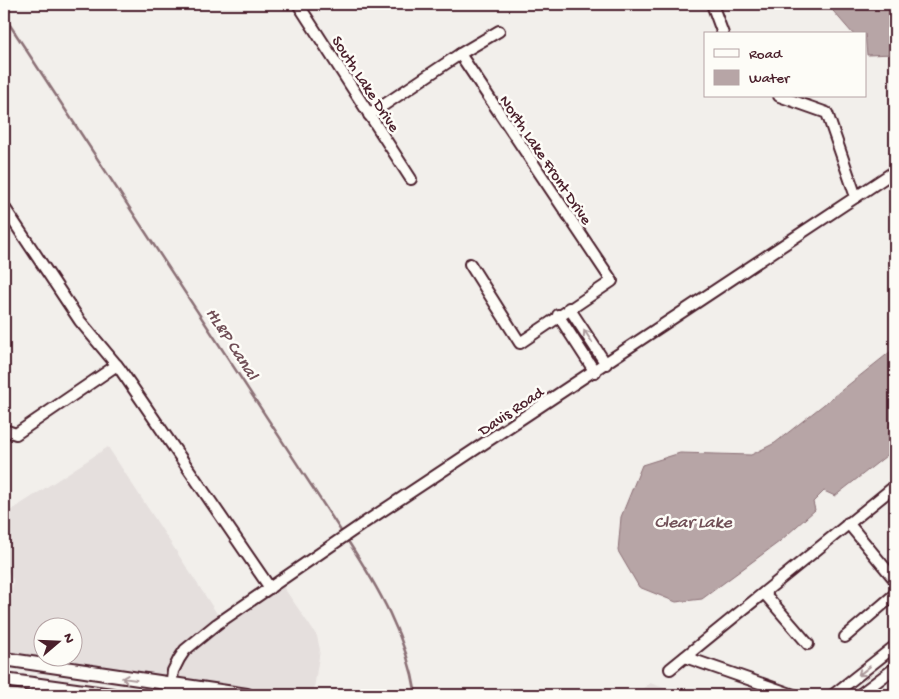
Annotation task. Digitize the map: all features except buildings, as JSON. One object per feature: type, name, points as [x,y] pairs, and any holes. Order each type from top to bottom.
[{"type":"main road","points":[[4,659],[32,663]]},
{"type":"main road","points":[[37,683],[44,666]]},
{"type":"main road","points":[[49,666],[170,690],[247,695]]},
{"type":"main road","points":[[84,691],[87,673]]},
{"type":"main road","points":[[4,680],[37,683],[112,695]]},
{"type":"street","name":"South Lake Drive","points":[[298,4],[368,115],[411,178]]},
{"type":"street","points":[[712,4],[722,32]]},
{"type":"street","points":[[368,115],[460,54],[499,31]]},
{"type":"street","name":"North Lake Front Drive","points":[[460,54],[612,281],[569,308]]},
{"type":"street","points":[[785,98],[827,113],[856,197]]},
{"type":"street","name":"Davis Road","points":[[170,690],[174,671],[185,650],[217,624],[364,523],[595,372],[895,171]]},
{"type":"street","points":[[4,207],[80,321],[117,365],[270,588]]},
{"type":"street","points":[[470,264],[520,343],[569,308],[606,364]]},
{"type":"street","points":[[558,315],[595,372]]},
{"type":"street","points":[[4,430],[16,434],[117,365]]},
{"type":"street","points":[[670,669],[895,486]]},
{"type":"street","points":[[848,523],[895,580]]},
{"type":"street","points":[[764,592],[808,644]]},
{"type":"street","points":[[845,637],[895,594]]},
{"type":"street","points":[[832,695],[895,646]]},
{"type":"street","points":[[685,657],[794,695]]},
{"type":"street","points":[[859,695],[895,668]]},
{"type":"shaded area","points":[[108,447],[225,626],[282,585],[317,636],[320,650],[313,695],[287,695],[82,666],[82,616],[32,616],[32,659],[4,655],[13,580],[4,566],[4,515]]},
{"type":"shaded area","points":[[650,683],[684,695],[635,695]]},
{"type":"water","points":[[827,4],[895,4],[895,54],[867,55],[866,32],[851,32]]},
{"type":"water","name":"Clear Lake","points":[[895,348],[895,449],[835,496],[824,491],[813,502],[815,510],[779,542],[702,599],[676,602],[639,587],[618,551],[621,517],[642,465],[680,453],[751,455],[775,443]]},
{"type":"waterway","name":"HL&P Canal","points":[[4,16],[343,534]]},
{"type":"waterway","name":"HL&P Canal","points":[[346,538],[390,613],[406,653],[416,695]]}]
